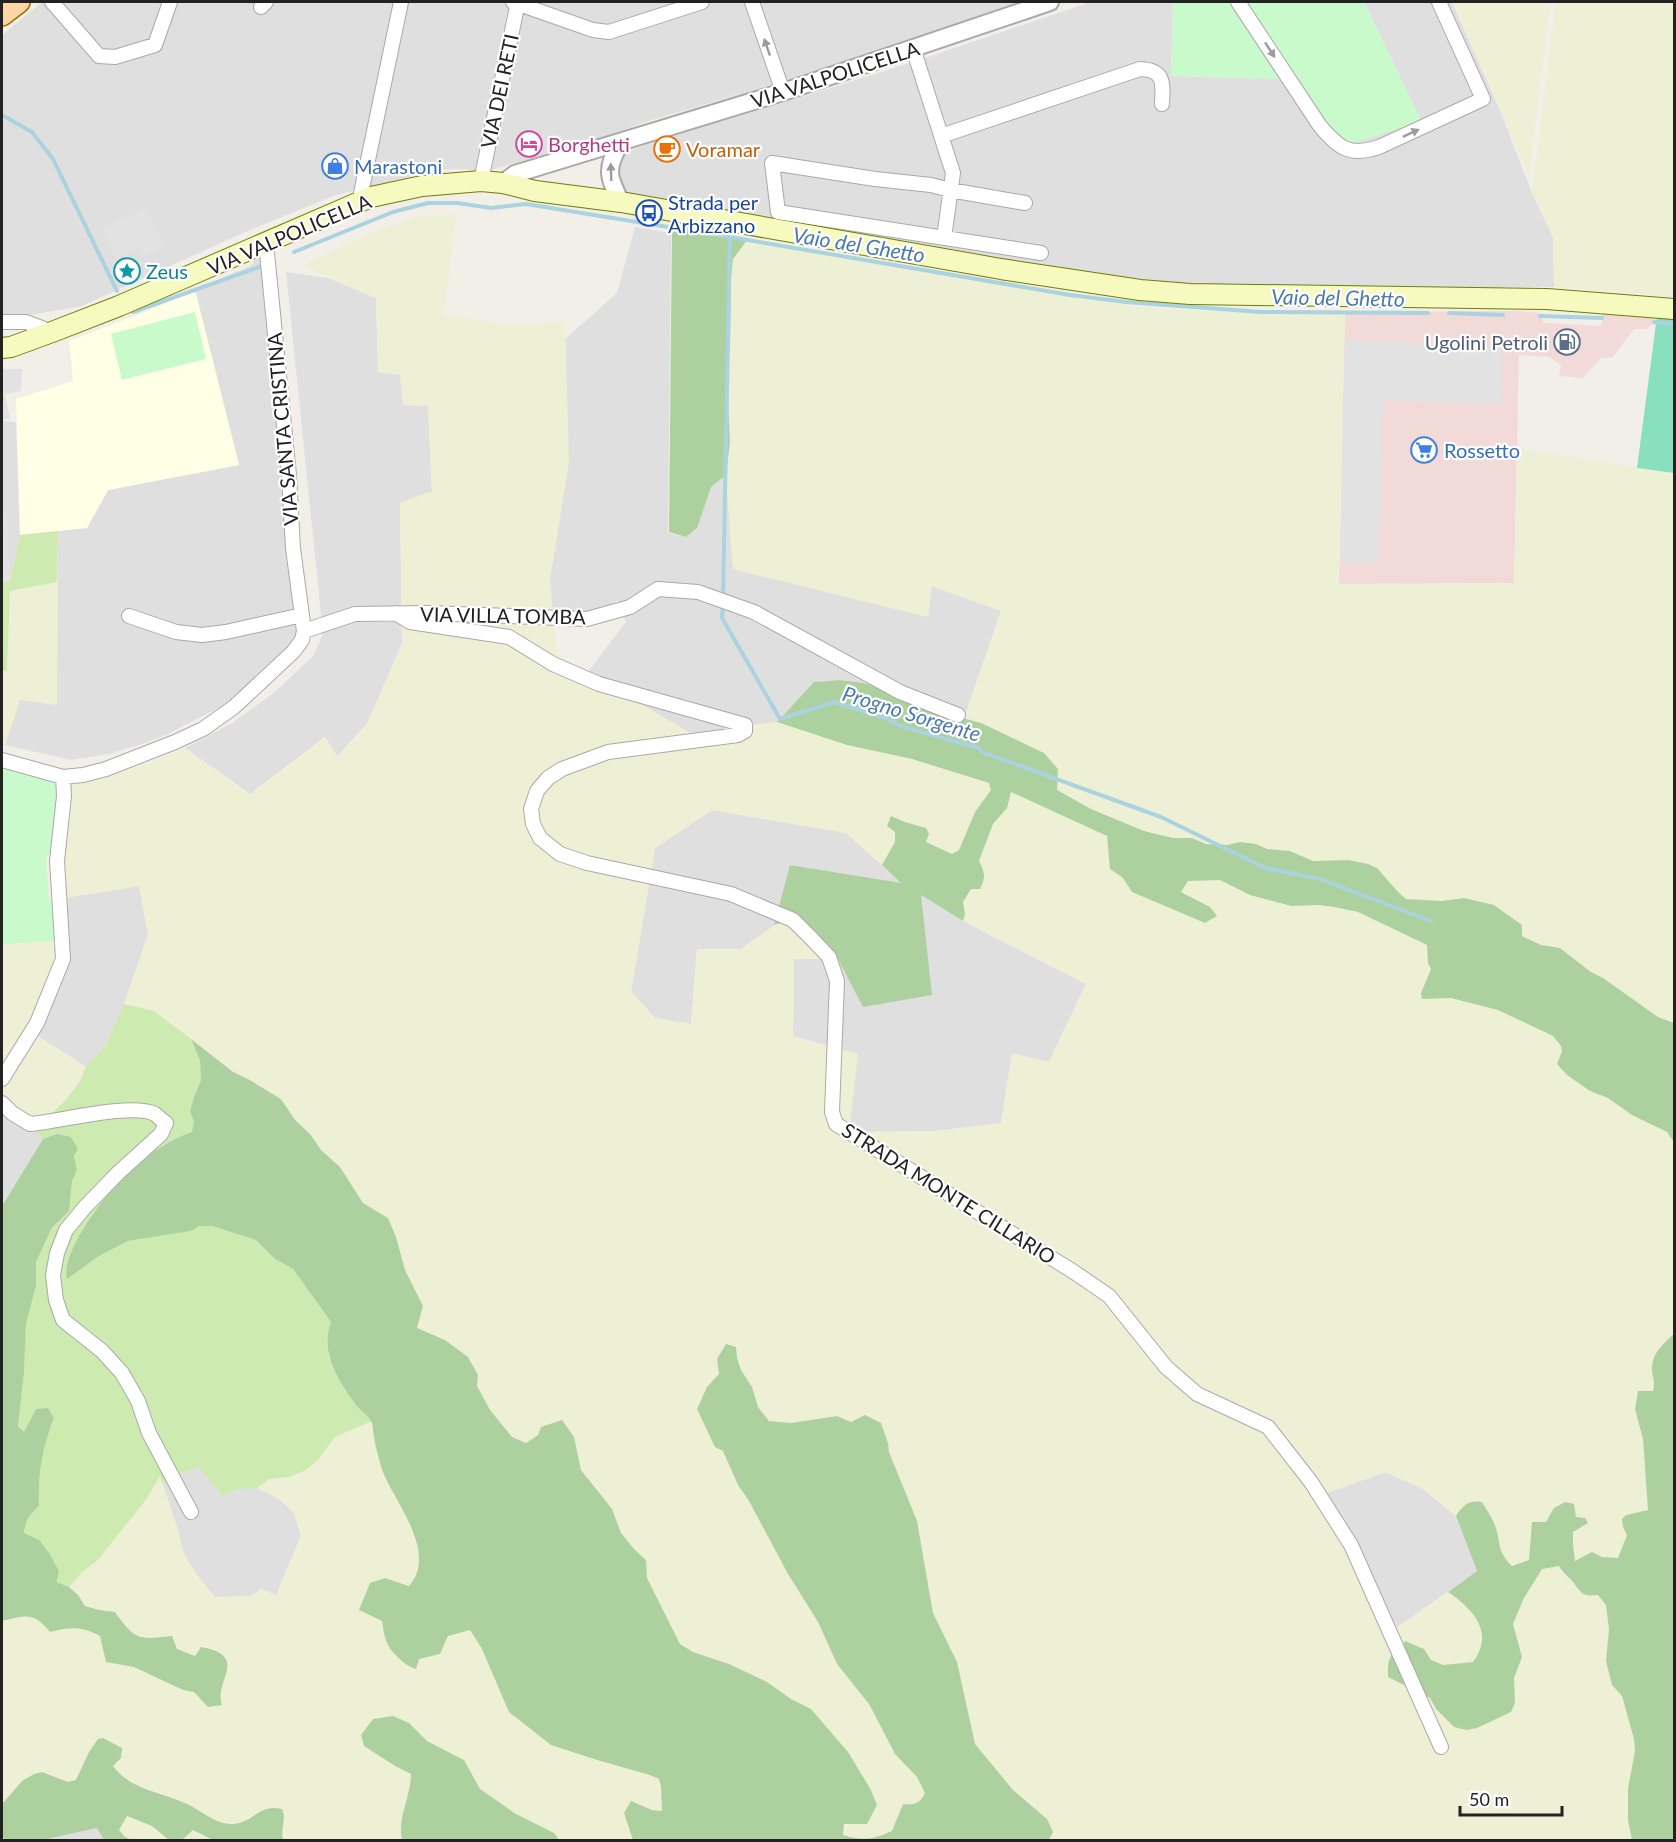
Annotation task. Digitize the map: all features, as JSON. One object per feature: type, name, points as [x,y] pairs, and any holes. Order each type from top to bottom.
[{"type":"main road","points":[[2,15],[19,2]]},
{"type":"main road","points":[[481,181],[503,183],[535,191],[621,202],[1001,270],[1140,290],[1190,294],[1547,299],[1674,309]]},
{"type":"main road","name":"VIA VALPOLICELLA","points":[[2,348],[52,333],[371,197],[422,186],[481,181]]},
{"type":"street","points":[[52,2],[99,56],[115,57],[155,45],[170,2]]},
{"type":"street","points":[[359,202],[401,2]]},
{"type":"street","points":[[516,2],[593,30],[609,32],[702,2]]},
{"type":"street","name":"VIA DEI RETI","points":[[481,181],[516,2]]},
{"type":"street","points":[[752,2],[783,92]]},
{"type":"street","name":"VIA VALPOLICELLA","points":[[503,183],[515,174],[783,92],[1050,2]]},
{"type":"street","points":[[1238,2],[1320,126],[1334,142],[1348,151],[1365,152],[1483,99],[1439,2]]},
{"type":"street","points":[[914,48],[952,173],[944,238]]},
{"type":"street","points":[[941,136],[1140,69],[1151,69],[1163,80],[1162,104]]},
{"type":"street","points":[[620,143],[611,159],[609,174],[621,202]]},
{"type":"street","points":[[1025,203],[931,185],[772,163],[778,212],[1041,253]]},
{"type":"street","name":"VIA SANTA CRISTINA","points":[[266,243],[288,475],[292,548],[303,635]]},
{"type":"street","points":[[2,322],[26,322],[52,333]]},
{"type":"street","name":"VIA VILLA TOMBA","points":[[303,635],[355,614],[395,613],[587,619],[630,607],[658,590],[698,592],[754,612],[900,692],[958,715]]},
{"type":"street","name":"STRADA MONTE CILLARIO","points":[[395,613],[410,622],[509,637],[553,664],[599,684],[745,725],[745,731],[738,735],[608,752],[562,769],[548,778],[537,791],[531,808],[533,824],[540,838],[560,854],[587,863],[730,894],[793,920],[811,938],[829,957],[837,981],[832,1112],[836,1124],[1092,1284],[1109,1296],[1166,1367],[1197,1394],[1268,1427],[1311,1482],[1351,1545],[1441,1747]]},
{"type":"street","points":[[129,616],[176,632],[202,635],[302,615]]},
{"type":"street","points":[[2,760],[63,777],[83,775],[106,769],[175,742],[203,729],[234,707],[293,652],[303,635]]},
{"type":"street","points":[[2,1078],[37,1023],[63,959],[57,861],[64,796],[63,777]]},
{"type":"street","points":[[2,1103],[12,1113],[30,1124],[90,1114],[134,1111],[154,1113],[166,1123],[161,1134],[118,1173],[66,1230],[57,1253],[53,1275],[56,1300],[63,1320],[102,1351],[122,1373],[138,1401],[149,1433],[191,1512]]},
{"type":"shaded area","points":[[42,2],[1028,2],[943,31],[642,123],[612,135],[488,171],[438,170],[336,195],[252,229],[82,306],[2,320],[2,35]]},
{"type":"shaded area","points":[[1091,2],[1173,2],[1171,76],[1278,79],[1347,145],[1421,121],[1364,2],[1452,2],[1502,115],[1532,193],[1553,237],[1554,287],[1204,287],[1151,283],[883,240],[630,193],[617,187],[614,167],[624,153],[649,143],[916,61]]},
{"type":"shaded area","points":[[1453,2],[1550,2],[1529,176]]},
{"type":"shaded area","points":[[1556,2],[1674,2],[1674,296],[1554,287],[1553,237],[1532,193]]},
{"type":"shaded area","points":[[146,208],[164,247],[144,255],[140,247],[116,259],[102,229]]},
{"type":"shaded area","points":[[456,214],[444,314],[511,326],[565,321],[569,462],[550,580],[557,655],[690,733],[777,722],[847,745],[912,759],[989,783],[991,790],[975,812],[959,850],[952,854],[926,842],[926,828],[892,816],[887,826],[895,832],[895,842],[882,865],[846,833],[712,810],[655,848],[631,992],[655,1018],[691,1024],[697,949],[741,949],[774,926],[789,921],[822,959],[794,959],[793,1036],[858,1054],[849,1132],[936,1131],[1001,1123],[1012,1053],[1049,1062],[1086,984],[963,921],[965,914],[963,902],[971,889],[980,889],[985,873],[979,861],[993,824],[1007,808],[1011,792],[1107,836],[1110,869],[1123,878],[1132,892],[1210,907],[1181,891],[1188,880],[1220,880],[1250,895],[1291,906],[1319,905],[1358,912],[1427,946],[1428,963],[1431,968],[1421,993],[1422,999],[1451,998],[1498,1010],[1553,1036],[1561,1046],[1562,1051],[1558,1059],[1590,1091],[1608,1098],[1632,1115],[1667,1132],[1674,1142],[1674,1334],[1660,1347],[1652,1366],[1655,1384],[1652,1391],[1638,1391],[1635,1409],[1643,1439],[1648,1510],[1626,1515],[1623,1527],[1627,1535],[1618,1558],[1602,1557],[1575,1561],[1573,1544],[1576,1517],[1554,1508],[1530,1560],[1512,1566],[1503,1558],[1500,1551],[1494,1524],[1463,1505],[1456,1516],[1423,1489],[1386,1472],[1326,1493],[1397,1627],[1448,1592],[1462,1601],[1478,1619],[1482,1643],[1479,1655],[1473,1662],[1443,1665],[1431,1660],[1424,1649],[1388,1678],[1430,1698],[1436,1709],[1515,1703],[1514,1678],[1522,1657],[1513,1624],[1524,1598],[1543,1568],[1559,1566],[1579,1592],[1598,1595],[1606,1605],[1609,1629],[1606,1661],[1612,1685],[1622,1696],[1634,1739],[1635,1751],[1628,1790],[1628,1821],[1632,1840],[1049,1840],[1053,1832],[1047,1819],[1013,1790],[975,1744],[957,1663],[933,1613],[917,1521],[889,1452],[888,1443],[837,1416],[791,1423],[769,1421],[758,1407],[752,1387],[741,1370],[736,1347],[717,1359],[719,1374],[707,1387],[697,1409],[715,1447],[723,1451],[738,1485],[818,1622],[837,1664],[869,1704],[895,1754],[917,1777],[925,1793],[921,1801],[914,1805],[903,1804],[892,1831],[878,1837],[859,1840],[843,1835],[844,1824],[811,1709],[791,1699],[767,1682],[729,1664],[693,1652],[680,1644],[647,1578],[646,1560],[621,1533],[612,1509],[581,1470],[574,1437],[538,1435],[525,1443],[512,1437],[490,1410],[477,1386],[478,1375],[445,1340],[417,1328],[423,1306],[405,1270],[388,1218],[363,1203],[340,1167],[321,1150],[310,1134],[295,1120],[281,1099],[233,1072],[154,1011],[124,1004],[148,935],[139,886],[64,898],[61,861],[72,781],[114,774],[185,748],[250,794],[325,737],[337,756],[367,724],[402,644],[400,503],[432,491],[428,406],[403,405],[400,375],[378,372],[376,298],[302,265],[369,233],[419,216]]},
{"type":"shaded area","points":[[635,227],[671,233],[668,533],[686,537],[711,487],[726,475],[733,569],[927,616],[932,586],[1001,611],[964,719],[929,709],[888,690],[864,683],[840,680],[814,682],[777,722],[690,733],[587,673],[626,622],[618,600],[603,610],[563,613],[544,607],[564,340],[617,293]]},
{"type":"shaded area","points":[[748,239],[879,264],[1148,308],[1203,311],[1345,312],[1339,584],[1514,583],[1517,448],[1674,473],[1674,1023],[1658,1017],[1591,972],[1561,948],[1541,945],[1522,936],[1464,898],[1442,901],[1406,899],[1348,860],[1313,861],[1290,851],[1267,849],[1256,844],[1240,842],[1227,845],[1206,844],[1192,838],[1173,838],[1144,831],[1091,809],[1057,790],[1058,769],[981,723],[964,719],[1001,611],[932,586],[928,617],[733,569],[726,475],[730,442],[726,360],[730,349],[733,259]]},
{"type":"shaded area","points":[[262,251],[302,632],[297,643],[261,676],[222,706],[166,735],[145,743],[109,754],[71,760],[5,745],[20,699],[57,704],[58,531],[87,528],[108,490],[239,465],[195,290],[250,266]]},
{"type":"shaded area","points":[[286,272],[328,278],[376,298],[378,372],[400,375],[428,406],[432,492],[400,503],[402,644],[367,724],[337,757],[325,737],[250,794],[185,748],[232,723],[275,692],[313,656],[323,634]]},
{"type":"shaded area","points":[[195,290],[239,465],[108,490],[87,528],[20,535],[16,399],[73,381],[69,341]]},
{"type":"shaded area","points":[[1520,311],[1539,313],[1544,323],[1601,326],[1603,314],[1655,315],[1654,323],[1647,329],[1634,329],[1613,357],[1601,358],[1583,378],[1559,376],[1561,365],[1549,357],[1519,355],[1514,583],[1339,584],[1345,312]]},
{"type":"shaded area","points":[[1345,340],[1503,347],[1501,405],[1383,400],[1379,562],[1340,564]]},
{"type":"shaded area","points":[[2,369],[22,369],[21,391],[5,394],[10,419],[2,419]]},
{"type":"shaded area","points":[[2,421],[16,422],[20,535],[10,581],[2,582]]},
{"type":"shaded area","points":[[2,516],[7,517],[10,581],[2,582]]},
{"type":"shaded area","points":[[57,582],[57,705],[20,700],[5,745],[2,745],[2,671],[7,671],[10,591]]},
{"type":"shaded area","points":[[712,810],[846,833],[903,884],[791,865],[774,926],[741,949],[697,949],[691,1024],[655,1018],[631,992],[655,848]]},
{"type":"shaded area","points":[[139,886],[148,935],[124,1004],[105,1046],[86,1067],[33,1033],[64,898]]},
{"type":"shaded area","points":[[921,895],[963,921],[1086,984],[1049,1062],[1012,1054],[1001,1123],[936,1131],[849,1132],[793,1036],[794,959],[838,959]]},
{"type":"shaded area","points":[[66,937],[33,1033],[86,1067],[80,1081],[65,1101],[51,1114],[31,1127],[2,1097],[2,941]]},
{"type":"shaded area","points":[[2,1097],[43,1139],[2,1206]]},
{"type":"shaded area","points":[[372,1421],[384,1475],[407,1518],[420,1558],[417,1578],[409,1586],[385,1578],[359,1610],[382,1621],[386,1642],[416,1668],[418,1659],[440,1654],[448,1636],[470,1629],[482,1649],[650,1775],[659,1779],[662,1811],[624,1813],[633,1840],[559,1840],[554,1833],[516,1814],[480,1789],[464,1760],[427,1741],[409,1723],[395,1766],[411,1774],[411,1787],[404,1806],[402,1840],[283,1840],[285,1814],[265,1809],[239,1823],[217,1822],[187,1804],[132,1782],[119,1773],[98,1739],[76,1780],[68,1782],[42,1772],[22,1781],[2,1806],[2,1621],[30,1616],[39,1619],[50,1632],[65,1628],[84,1628],[100,1636],[106,1662],[134,1667],[183,1690],[194,1692],[208,1707],[222,1705],[219,1699],[228,1667],[177,1649],[172,1636],[147,1639],[137,1636],[126,1628],[115,1612],[85,1606],[69,1587],[83,1571],[97,1561],[145,1501],[160,1475],[184,1554],[214,1597],[251,1596],[261,1589],[276,1595],[301,1536],[294,1513],[278,1498],[257,1488],[270,1479],[289,1477],[318,1460],[335,1437]]},
{"type":"shaded area","points":[[198,1467],[223,1496],[235,1490],[257,1488],[278,1498],[294,1513],[301,1536],[276,1596],[215,1597],[196,1574],[184,1554],[163,1485],[181,1473]]},
{"type":"shaded area","points":[[1386,1472],[1423,1489],[1456,1516],[1477,1571],[1397,1628],[1326,1493]]},
{"type":"shaded area","points":[[126,1816],[152,1826],[169,1840],[131,1840],[119,1829]]},
{"type":"shaded area","points":[[97,1828],[104,1840],[43,1840]]},
{"type":"shaded area","points":[[193,1830],[213,1840],[182,1840]]},
{"type":"green space","points":[[1173,2],[1364,2],[1421,121],[1347,145],[1278,79],[1171,76]]},
{"type":"green space","points":[[672,225],[748,239],[733,259],[731,280],[730,349],[726,360],[730,442],[726,475],[711,487],[697,528],[686,537],[669,532]]},
{"type":"green space","points":[[195,312],[206,359],[122,380],[111,334]]},
{"type":"green space","points":[[1657,316],[1674,318],[1674,473],[1637,468]]},
{"type":"green space","points":[[58,531],[57,582],[10,591],[7,671],[2,671],[2,582],[10,581],[20,535]]},
{"type":"green space","points":[[840,680],[864,683],[888,690],[929,709],[981,723],[1044,753],[1058,769],[1057,790],[1091,809],[1144,831],[1173,838],[1192,838],[1206,844],[1227,845],[1240,842],[1256,844],[1267,849],[1290,851],[1313,861],[1348,860],[1368,864],[1377,868],[1406,899],[1442,901],[1464,898],[1494,905],[1522,925],[1522,936],[1541,945],[1560,948],[1658,1017],[1674,1023],[1674,1142],[1667,1132],[1632,1115],[1608,1098],[1590,1091],[1567,1075],[1557,1064],[1562,1051],[1553,1036],[1498,1010],[1451,998],[1422,999],[1421,993],[1431,969],[1428,963],[1427,945],[1358,912],[1319,905],[1291,906],[1250,895],[1220,880],[1188,881],[1181,892],[1210,907],[1217,916],[1205,923],[1132,892],[1123,878],[1110,869],[1107,836],[1011,792],[1007,808],[993,824],[979,861],[984,875],[982,885],[980,889],[971,889],[963,902],[965,914],[963,921],[921,895],[932,995],[863,1007],[838,959],[822,959],[789,921],[774,925],[790,865],[901,883],[882,865],[895,842],[895,832],[887,826],[891,816],[926,828],[929,834],[926,842],[952,854],[959,850],[975,812],[991,790],[989,783],[912,759],[847,745],[777,722],[814,682]]},
{"type":"green space","points":[[2,762],[52,778],[59,790],[52,849],[46,859],[49,898],[53,904],[57,941],[2,944]]},
{"type":"green space","points":[[124,1004],[154,1011],[191,1039],[200,1062],[201,1080],[190,1111],[194,1122],[193,1133],[153,1152],[124,1177],[101,1204],[80,1237],[67,1267],[68,1278],[99,1256],[128,1241],[191,1231],[199,1226],[212,1226],[256,1240],[275,1259],[293,1269],[331,1322],[327,1336],[328,1349],[336,1376],[344,1389],[372,1421],[335,1437],[318,1460],[306,1470],[289,1477],[270,1479],[257,1488],[235,1490],[223,1496],[198,1467],[181,1473],[163,1485],[160,1476],[145,1501],[97,1561],[83,1571],[69,1587],[57,1582],[59,1571],[46,1548],[24,1533],[28,1518],[39,1506],[42,1461],[54,1418],[24,1432],[18,1426],[24,1373],[26,1324],[36,1286],[36,1262],[52,1228],[69,1211],[72,1181],[77,1170],[74,1156],[57,1134],[43,1139],[31,1127],[51,1114],[65,1101],[80,1081],[86,1067],[105,1046]]},
{"type":"green space","points":[[191,1039],[233,1072],[281,1099],[295,1120],[310,1134],[321,1150],[340,1167],[363,1203],[388,1218],[405,1270],[423,1306],[417,1328],[445,1340],[468,1357],[478,1375],[477,1386],[490,1410],[512,1437],[526,1443],[538,1435],[541,1427],[562,1420],[574,1437],[581,1470],[612,1509],[621,1533],[646,1560],[647,1578],[680,1644],[693,1652],[729,1664],[767,1682],[791,1699],[811,1709],[848,1752],[871,1790],[877,1805],[867,1824],[844,1824],[843,1835],[862,1839],[873,1838],[892,1831],[903,1804],[916,1803],[925,1793],[917,1777],[895,1754],[869,1704],[837,1664],[818,1622],[738,1485],[723,1451],[715,1447],[697,1409],[707,1387],[719,1374],[717,1359],[726,1344],[736,1347],[741,1370],[752,1387],[758,1407],[769,1421],[791,1423],[837,1416],[851,1422],[865,1415],[881,1423],[889,1452],[917,1521],[933,1613],[957,1662],[975,1744],[1013,1790],[1047,1819],[1053,1832],[1049,1840],[633,1840],[624,1813],[631,1801],[652,1810],[662,1811],[659,1779],[551,1745],[509,1712],[482,1649],[470,1630],[448,1636],[440,1654],[419,1659],[416,1669],[398,1658],[386,1641],[382,1621],[359,1610],[370,1583],[385,1578],[409,1586],[417,1574],[419,1560],[413,1531],[383,1472],[371,1421],[350,1397],[333,1367],[327,1345],[331,1322],[293,1269],[275,1259],[256,1240],[212,1226],[199,1226],[191,1231],[128,1241],[99,1256],[67,1279],[71,1252],[79,1236],[112,1189],[146,1157],[192,1132],[194,1122],[190,1111],[201,1080],[200,1061]]},
{"type":"green space","points":[[57,1134],[71,1137],[78,1149],[74,1156],[77,1170],[72,1181],[69,1211],[52,1228],[36,1262],[36,1286],[26,1324],[24,1373],[18,1426],[24,1432],[36,1409],[48,1408],[54,1418],[42,1461],[39,1506],[28,1518],[24,1533],[39,1540],[59,1571],[57,1582],[69,1587],[85,1606],[115,1612],[138,1636],[152,1638],[172,1636],[177,1649],[195,1656],[201,1647],[224,1656],[227,1670],[222,1687],[222,1705],[208,1707],[194,1692],[183,1690],[134,1667],[106,1662],[100,1636],[87,1630],[75,1628],[50,1632],[44,1625],[29,1617],[2,1621],[2,1206],[43,1139]]},
{"type":"green space","points":[[1674,1334],[1674,1840],[1632,1840],[1628,1821],[1628,1789],[1635,1751],[1634,1739],[1622,1696],[1612,1685],[1606,1661],[1609,1629],[1606,1605],[1598,1595],[1586,1595],[1580,1591],[1559,1566],[1542,1569],[1524,1598],[1513,1624],[1522,1657],[1514,1678],[1515,1703],[1511,1712],[1477,1728],[1466,1730],[1454,1727],[1436,1709],[1430,1698],[1388,1677],[1388,1667],[1392,1655],[1405,1641],[1424,1649],[1431,1660],[1443,1665],[1473,1662],[1479,1651],[1482,1641],[1478,1622],[1466,1606],[1448,1592],[1477,1571],[1456,1516],[1467,1504],[1482,1502],[1494,1523],[1503,1555],[1512,1566],[1529,1560],[1532,1522],[1546,1522],[1554,1508],[1565,1502],[1574,1504],[1576,1517],[1585,1518],[1588,1523],[1573,1532],[1575,1561],[1592,1552],[1602,1557],[1618,1558],[1627,1535],[1622,1519],[1626,1515],[1648,1510],[1643,1439],[1635,1409],[1638,1391],[1653,1391],[1653,1361],[1660,1348]]},
{"type":"green space","points":[[393,1716],[409,1723],[427,1741],[464,1760],[480,1789],[516,1814],[554,1833],[559,1840],[402,1840],[401,1824],[411,1774],[364,1746],[361,1735],[373,1719]]},
{"type":"green space","points":[[103,1738],[122,1748],[121,1758],[113,1766],[128,1780],[187,1804],[218,1821],[239,1823],[263,1810],[282,1809],[283,1840],[213,1840],[193,1830],[182,1840],[169,1840],[152,1826],[127,1816],[119,1830],[131,1840],[104,1840],[97,1828],[43,1840],[3,1838],[2,1804],[22,1781],[42,1772],[68,1782],[76,1780],[89,1752],[98,1739]]},
{"type":"waterway","name":"Vaio del Ghetto","points":[[2,115],[32,132],[53,159],[117,291]]},
{"type":"waterway","name":"Vaio del Ghetto","points":[[294,252],[393,212],[428,203],[457,203],[491,208],[526,204],[1070,295],[1126,302],[1261,312],[1428,313]]},
{"type":"waterway","name":"Progno Sorgente","points":[[723,598],[730,237]]},
{"type":"waterway","name":"Vaio del Ghetto","points":[[133,312],[259,267]]},
{"type":"waterway","name":"Vaio del Ghetto","points":[[1449,313],[1503,315]]},
{"type":"waterway","name":"Vaio del Ghetto","points":[[1540,316],[1602,318]]},
{"type":"waterway","name":"Vaio del Ghetto","points":[[1654,322],[1674,324]]},
{"type":"waterway","name":"Progno Sorgente","points":[[723,605],[722,618],[780,719],[834,702],[888,719],[900,726],[979,748],[982,752],[1161,817],[1265,868],[1320,879],[1431,921]]},
{"type":"place","name":"Borghetti","points":[[529,144]]},
{"type":"place","name":"Voramar","points":[[667,149]]},
{"type":"place","name":"Marastoni","points":[[335,166]]},
{"type":"place","name":"Strada per Arbizzano","points":[[649,213]]},
{"type":"place","name":"Zeus","points":[[127,271]]},
{"type":"place","name":"Ugolini Petroli","points":[[1567,342]]},
{"type":"place","name":"Rossetto","points":[[1424,450]]}]
